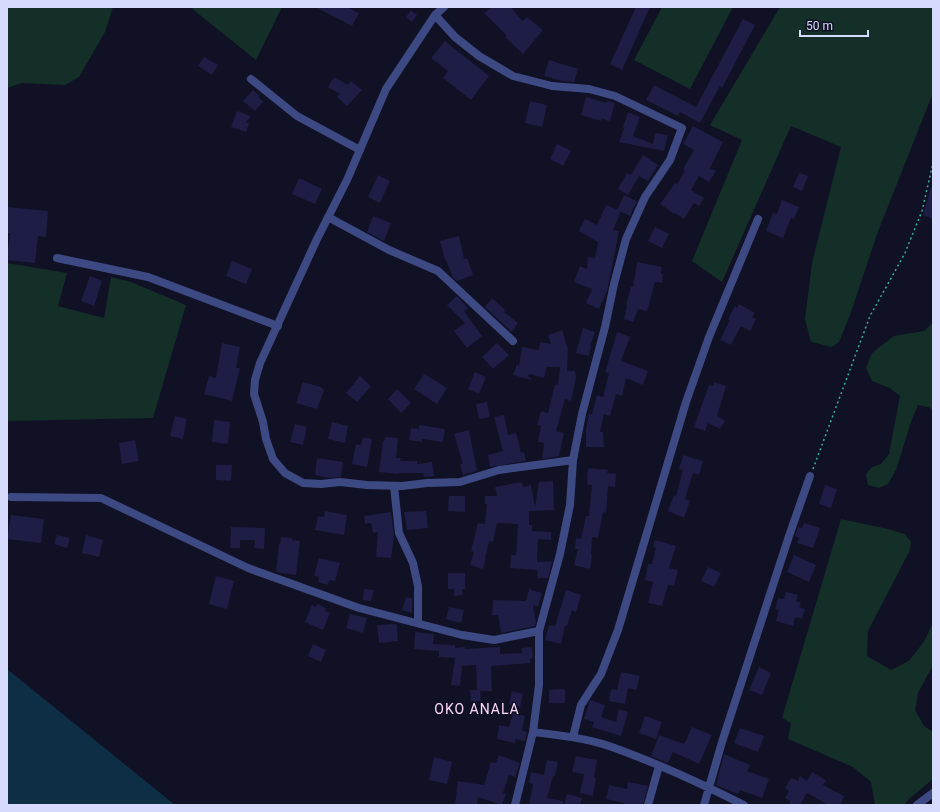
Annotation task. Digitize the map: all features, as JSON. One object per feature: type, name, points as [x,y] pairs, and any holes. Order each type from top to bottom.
[{"type":"street","points":[[444,7],[436,15],[386,89],[347,180],[328,217],[260,363],[255,380],[254,394],[263,422],[266,439],[273,459],[285,473],[303,483],[321,484],[340,482],[367,485],[402,486],[427,483],[460,482],[499,470],[574,460]]},
{"type":"street","points":[[436,15],[455,36],[479,56],[513,76],[552,86],[589,88],[615,96],[682,128],[670,160],[645,197],[626,239],[582,414],[574,460],[570,505],[560,554],[539,631],[538,685],[533,732],[515,805]]},
{"type":"street","points":[[250,79],[297,116],[360,150]]},
{"type":"street","points":[[328,217],[389,250],[438,271],[513,341]]},
{"type":"street","points":[[573,737],[581,705],[600,674],[618,630],[696,373],[709,337],[758,219]]},
{"type":"street","points":[[57,258],[148,277],[278,326]]},
{"type":"street","points":[[704,805],[722,742],[810,476]]},
{"type":"street","points":[[394,486],[399,533],[413,563],[418,586],[418,622]]},
{"type":"street","points":[[12,497],[101,498],[144,520],[248,568],[359,608],[462,634],[494,640],[539,631]]},
{"type":"street","points":[[533,732],[573,737],[608,746],[659,766],[744,805]]},
{"type":"street","points":[[648,805],[659,766]]},
{"type":"street","points":[[917,805],[933,793]]},
{"type":"path","points":[[810,476],[870,316],[905,253],[922,211],[933,163]]},
{"type":"green space","points":[[7,7],[113,7],[105,32],[79,77],[65,85],[22,83],[7,88]]},
{"type":"green space","points":[[190,7],[282,7],[256,60]]},
{"type":"green space","points":[[662,7],[733,7],[690,89],[634,60]]},
{"type":"green space","points":[[780,7],[933,7],[933,93],[877,234],[850,315],[839,342],[832,347],[811,342],[805,319],[812,263],[841,147],[791,126],[722,282],[692,261],[742,140],[710,125]]},
{"type":"green space","points":[[7,263],[67,273],[58,306],[104,318],[111,277],[131,282],[186,305],[153,418],[7,421]]},
{"type":"green space","points":[[933,323],[933,410],[928,407],[918,405],[896,470],[888,484],[879,488],[868,485],[866,474],[872,467],[881,464],[889,454],[900,396],[890,388],[872,381],[866,368],[872,353],[894,336],[924,331]]},
{"type":"green space","points":[[841,519],[905,534],[911,542],[910,550],[868,631],[867,656],[891,670],[909,661],[925,640],[933,623],[933,665],[918,693],[915,710],[924,726],[933,732],[933,779],[904,805],[875,805],[871,782],[853,767],[788,739],[791,723],[782,718]]},
{"type":"water","points":[[7,669],[175,805],[7,805]]},
{"type":"building","points":[[315,7],[346,7],[359,13],[352,26]]},
{"type":"building","points":[[492,7],[511,7],[522,21],[527,17],[543,30],[523,54],[505,37],[507,36],[484,13]]},
{"type":"building","points":[[636,7],[650,7],[622,70],[610,64]]},
{"type":"building","points":[[411,10],[417,15],[412,22],[406,17]]},
{"type":"building","points":[[743,19],[755,25],[722,88],[720,86],[700,123],[680,112],[678,116],[646,100],[654,85],[696,107]]},
{"type":"building","points":[[445,41],[489,76],[471,100],[443,78],[448,71],[431,58]]},
{"type":"building","points":[[204,57],[218,65],[212,75],[198,66]]},
{"type":"building","points":[[549,60],[578,69],[574,82],[562,81],[544,76]]},
{"type":"building","points":[[334,77],[348,85],[351,81],[362,90],[347,106],[337,97],[340,94],[328,87]]},
{"type":"building","points":[[253,90],[260,96],[258,97],[263,102],[255,111],[243,101]]},
{"type":"building","points":[[586,97],[607,103],[607,101],[615,103],[610,121],[602,119],[601,121],[581,115]]},
{"type":"building","points":[[530,101],[547,105],[542,127],[525,123]]},
{"type":"building","points":[[237,111],[251,116],[246,122],[249,124],[246,132],[231,127]]},
{"type":"building","points":[[628,112],[640,117],[633,136],[653,144],[655,133],[668,135],[664,151],[619,142]]},
{"type":"building","points":[[693,126],[723,142],[710,168],[716,171],[709,182],[699,176],[691,190],[704,198],[699,206],[694,203],[684,219],[660,204],[675,183],[677,184],[685,171],[683,169],[694,150],[683,144]]},
{"type":"building","points":[[557,144],[571,151],[563,166],[550,159]]},
{"type":"building","points":[[643,155],[658,165],[648,181],[639,176],[628,195],[618,189],[627,173],[631,175]]},
{"type":"building","points":[[799,173],[808,176],[802,191],[793,187]]},
{"type":"building","points":[[378,175],[390,181],[380,203],[368,197]]},
{"type":"building","points":[[299,178],[322,189],[315,204],[292,194]]},
{"type":"building","points":[[931,187],[933,188],[933,219],[923,215]]},
{"type":"building","points":[[624,195],[637,201],[630,216],[617,210]]},
{"type":"building","points":[[782,200],[799,207],[794,219],[791,218],[783,238],[766,231],[773,213],[777,214]]},
{"type":"building","points":[[606,205],[621,211],[613,230],[619,231],[607,291],[599,309],[586,303],[592,289],[574,282],[580,266],[587,269],[588,257],[595,258],[598,242],[579,231],[585,219],[597,225]]},
{"type":"building","points":[[7,207],[48,211],[46,237],[38,236],[35,263],[7,260],[10,233],[7,233]]},
{"type":"building","points":[[373,216],[391,223],[384,241],[367,232]]},
{"type":"building","points":[[655,227],[669,234],[662,248],[648,241]]},
{"type":"building","points":[[459,236],[464,259],[467,258],[473,275],[457,281],[453,278],[445,260],[440,241]]},
{"type":"building","points":[[232,261],[252,269],[246,284],[226,276]]},
{"type":"building","points":[[637,262],[662,267],[661,274],[663,274],[662,283],[655,282],[647,311],[638,309],[633,322],[624,319],[631,287],[633,287]]},
{"type":"building","points":[[90,276],[102,281],[94,306],[81,301]]},
{"type":"building","points":[[457,296],[468,308],[464,311],[482,336],[467,348],[454,331],[465,323],[447,305]]},
{"type":"building","points":[[492,298],[505,310],[504,312],[518,323],[512,332],[485,307]]},
{"type":"building","points":[[739,304],[755,313],[752,317],[756,319],[750,331],[741,326],[731,345],[720,340],[730,320],[728,319],[735,306],[737,308]]},
{"type":"building","points":[[583,328],[595,332],[590,346],[589,356],[576,353]]},
{"type":"building","points":[[562,330],[568,349],[567,371],[575,371],[575,383],[571,401],[565,399],[556,431],[564,433],[559,456],[542,459],[544,443],[538,442],[541,426],[537,425],[541,411],[548,413],[555,384],[558,385],[560,367],[547,367],[544,378],[529,374],[528,376],[532,380],[513,375],[517,364],[519,366],[522,347],[539,350],[540,342],[551,344],[548,335]]},
{"type":"building","points":[[617,332],[630,337],[621,361],[648,371],[643,385],[626,378],[622,396],[616,394],[610,416],[604,414],[600,432],[603,432],[604,447],[586,447],[586,429],[589,414],[592,414],[597,395],[603,397],[609,373],[605,372]]},
{"type":"building","points":[[222,343],[240,347],[236,368],[240,368],[232,401],[204,394],[209,376],[216,378]]},
{"type":"building","points":[[497,343],[509,355],[493,369],[482,357]]},
{"type":"building","points":[[475,372],[486,377],[479,394],[468,389]]},
{"type":"building","points":[[424,374],[447,388],[437,404],[414,389]]},
{"type":"building","points":[[360,376],[371,386],[357,402],[346,393]]},
{"type":"building","points":[[303,382],[321,387],[324,390],[317,409],[296,403]]},
{"type":"building","points":[[714,382],[726,386],[717,416],[725,421],[720,429],[708,423],[705,431],[694,427],[709,385],[713,386]]},
{"type":"building","points":[[397,389],[411,403],[401,413],[388,399]]},
{"type":"building","points":[[487,402],[490,417],[479,419],[476,404]]},
{"type":"building","points":[[504,415],[508,435],[516,433],[521,453],[524,452],[526,461],[490,467],[488,455],[503,451],[494,417]]},
{"type":"building","points":[[175,416],[187,419],[183,439],[170,436]]},
{"type":"building","points":[[214,420],[230,422],[228,444],[212,442]]},
{"type":"building","points":[[332,422],[348,426],[345,443],[328,439]]},
{"type":"building","points":[[295,424],[307,427],[303,445],[290,442]]},
{"type":"building","points":[[419,425],[445,429],[443,442],[422,439],[422,442],[409,440],[411,428],[419,429]]},
{"type":"building","points":[[469,430],[477,471],[463,475],[460,464],[463,464],[454,434]]},
{"type":"building","points":[[363,437],[372,439],[367,467],[352,464],[356,444],[361,445]]},
{"type":"building","points":[[385,437],[398,438],[396,458],[401,458],[400,461],[417,461],[417,464],[432,462],[434,476],[424,477],[423,473],[399,474],[379,472],[383,441]]},
{"type":"building","points":[[135,440],[139,461],[122,464],[119,443]]},
{"type":"building","points":[[683,455],[703,461],[699,475],[693,473],[685,499],[690,501],[684,518],[668,511],[674,495],[676,496],[683,470],[679,469]]},
{"type":"building","points":[[317,458],[343,462],[341,477],[329,478],[315,475]]},
{"type":"building","points":[[216,465],[232,465],[231,481],[216,480]]},
{"type":"building","points":[[588,468],[608,470],[607,473],[616,474],[615,487],[608,486],[606,513],[603,512],[598,538],[592,537],[590,569],[574,565],[578,549],[575,549],[576,538],[581,539],[586,516],[589,516],[592,485],[587,484]]},
{"type":"building","points":[[553,481],[554,510],[529,511],[529,525],[532,525],[532,531],[551,532],[551,540],[538,539],[537,562],[552,561],[548,578],[538,578],[537,570],[510,568],[511,555],[516,555],[518,524],[497,523],[493,542],[489,541],[483,569],[470,565],[474,552],[471,551],[478,523],[485,524],[487,504],[485,504],[485,496],[497,496],[495,487],[522,482],[523,487],[531,485],[535,507],[539,482]]},
{"type":"building","points":[[825,485],[837,489],[831,508],[819,504]]},
{"type":"building","points":[[449,496],[465,496],[465,512],[448,511]]},
{"type":"building","points":[[325,511],[347,515],[344,535],[315,530],[318,516],[324,517]]},
{"type":"building","points":[[426,511],[428,528],[407,530],[404,512]]},
{"type":"building","points":[[391,512],[394,536],[391,558],[376,557],[378,532],[373,533],[371,523],[365,524],[364,516]]},
{"type":"building","points":[[11,515],[44,519],[41,543],[7,539]]},
{"type":"building","points":[[804,523],[820,528],[813,548],[797,543],[799,538],[795,536],[798,527],[802,528]]},
{"type":"building","points":[[231,527],[265,528],[264,549],[254,548],[255,540],[240,540],[240,548],[230,548]]},
{"type":"building","points":[[57,535],[70,538],[67,548],[54,544]]},
{"type":"building","points":[[86,535],[103,540],[99,557],[82,553]]},
{"type":"building","points":[[281,537],[292,538],[292,540],[300,541],[296,575],[276,572]]},
{"type":"building","points":[[655,540],[676,546],[669,568],[678,570],[674,586],[668,585],[662,606],[648,603],[653,582],[645,580],[648,564],[652,564],[656,548],[653,547]]},
{"type":"building","points":[[794,555],[816,565],[809,582],[787,572]]},
{"type":"building","points":[[319,558],[340,563],[335,581],[329,580],[328,585],[318,582],[319,577],[314,576]]},
{"type":"building","points":[[708,567],[721,573],[714,587],[701,581]]},
{"type":"building","points":[[448,573],[465,573],[465,589],[462,589],[462,595],[454,596],[454,589],[448,589]]},
{"type":"building","points":[[216,576],[234,581],[227,609],[209,604]]},
{"type":"building","points":[[530,586],[531,590],[542,593],[538,607],[533,605],[536,622],[535,626],[501,633],[498,615],[492,615],[493,600],[526,601]]},
{"type":"building","points":[[364,589],[374,590],[371,601],[363,600]]},
{"type":"building","points":[[566,590],[581,595],[576,612],[572,610],[567,626],[565,626],[561,644],[545,640],[549,625],[555,626]]},
{"type":"building","points":[[786,592],[798,595],[796,601],[801,603],[799,607],[805,609],[802,619],[795,617],[793,626],[776,621],[779,610],[775,609],[778,598],[784,599]]},
{"type":"building","points":[[406,597],[412,598],[412,613],[402,610]]},
{"type":"building","points":[[317,604],[326,608],[325,611],[330,613],[323,630],[305,622],[312,605],[316,607]]},
{"type":"building","points":[[449,607],[464,610],[461,623],[446,619]]},
{"type":"building","points":[[350,614],[367,618],[363,633],[346,628]]},
{"type":"building","points":[[397,624],[398,641],[379,643],[377,625]]},
{"type":"building","points":[[415,632],[434,634],[433,644],[455,645],[455,648],[465,647],[465,649],[500,647],[500,654],[522,653],[522,648],[532,647],[533,658],[530,659],[530,663],[491,666],[492,691],[480,691],[481,701],[471,702],[470,690],[477,690],[476,665],[462,666],[460,686],[451,685],[455,658],[439,657],[439,651],[414,649]]},
{"type":"building","points":[[313,644],[326,650],[321,662],[308,656]]},
{"type":"building","points":[[759,667],[771,673],[762,695],[749,690]]},
{"type":"building","points":[[621,672],[640,676],[636,690],[628,688],[625,704],[609,701],[611,689],[617,690]]},
{"type":"building","points":[[565,689],[565,703],[549,703],[549,690]]},
{"type":"building","points":[[512,691],[523,694],[520,707],[509,704]]},
{"type":"building","points":[[590,700],[605,705],[601,717],[616,722],[619,709],[628,712],[621,736],[592,727],[594,722],[584,719]]},
{"type":"building","points":[[513,713],[525,716],[522,731],[527,732],[525,741],[515,739],[515,743],[497,739],[499,725],[509,727]]},
{"type":"building","points":[[645,716],[662,722],[656,739],[639,733]]},
{"type":"building","points":[[692,727],[712,735],[699,764],[673,752],[668,763],[651,756],[659,735],[684,744]]},
{"type":"building","points":[[740,728],[764,736],[758,752],[734,743]]},
{"type":"building","points":[[724,754],[750,765],[747,771],[769,779],[762,798],[740,790],[738,794],[716,785]]},
{"type":"building","points":[[499,755],[520,763],[515,777],[509,775],[503,793],[506,794],[502,805],[478,797],[477,805],[455,805],[458,781],[484,785],[491,762],[496,763]]},
{"type":"building","points":[[576,756],[597,760],[593,796],[580,793],[584,774],[572,772]]},
{"type":"building","points":[[434,757],[452,762],[447,784],[429,780]]},
{"type":"building","points":[[547,760],[558,762],[555,776],[553,776],[547,798],[563,801],[563,805],[529,805],[533,784],[529,783],[531,772],[544,775]]},
{"type":"building","points":[[812,772],[826,780],[823,785],[844,796],[840,805],[824,805],[825,803],[807,793],[800,805],[790,805],[790,801],[785,798],[789,791],[785,788],[791,778],[798,781],[800,776],[807,781]]},
{"type":"building","points":[[628,782],[648,786],[643,805],[624,805],[624,803],[606,799],[609,785],[627,789]]},
{"type":"building","points":[[567,794],[582,798],[580,805],[564,805]]},
{"type":"district","name":"OKO ANALA","points":[[477,709]]}]
